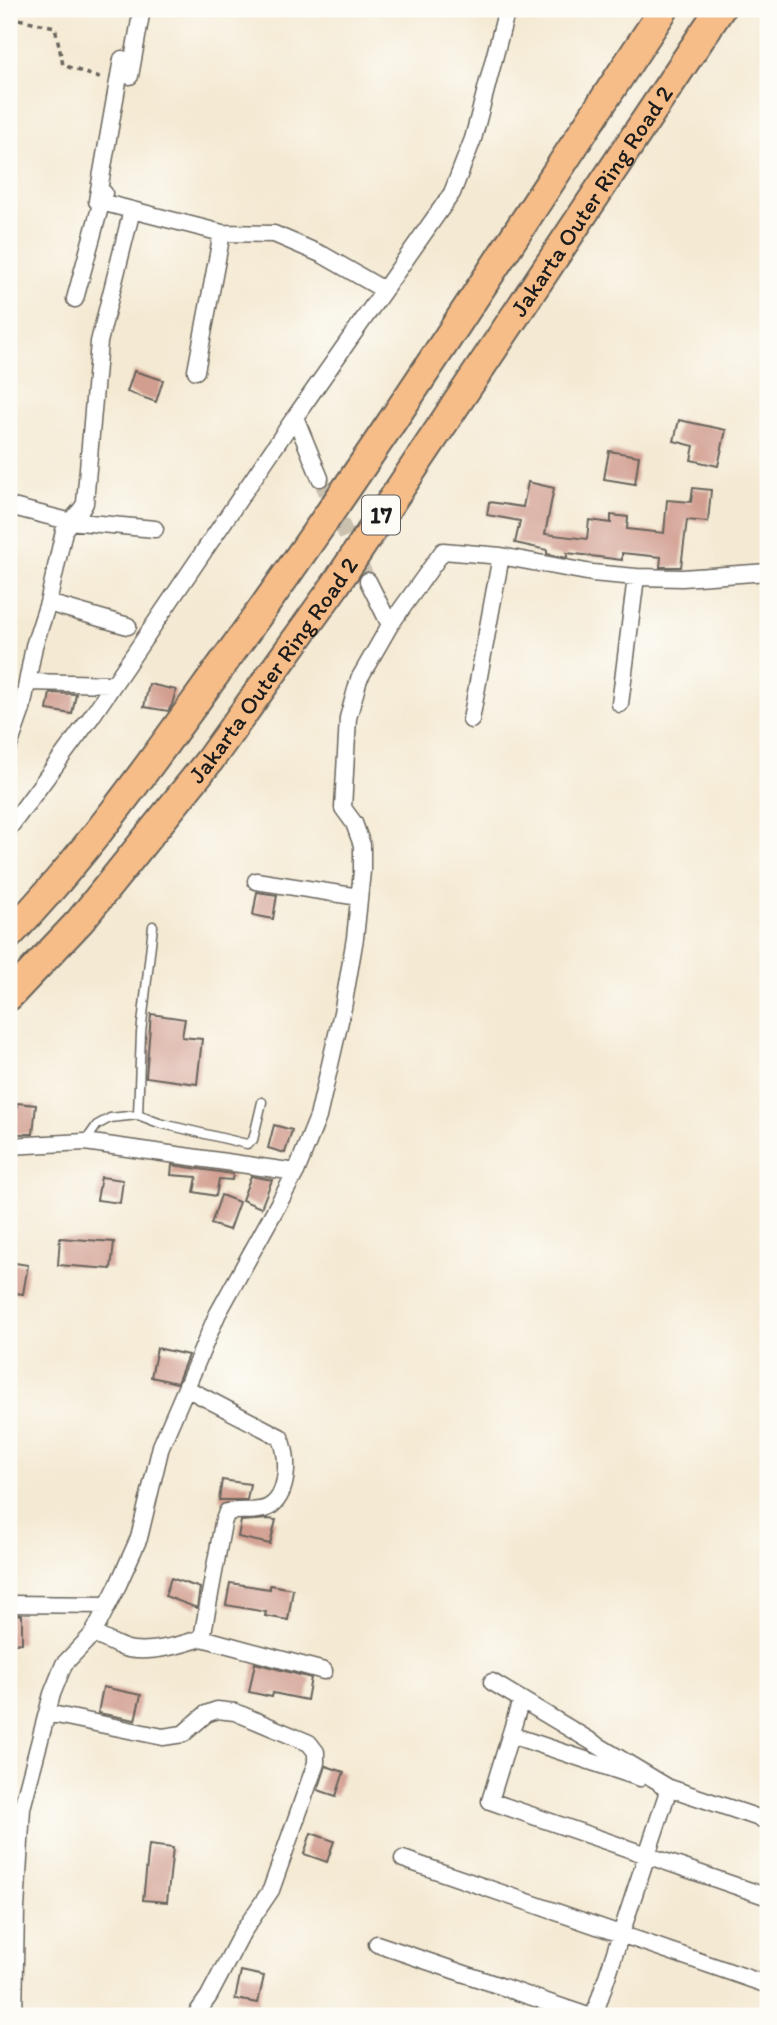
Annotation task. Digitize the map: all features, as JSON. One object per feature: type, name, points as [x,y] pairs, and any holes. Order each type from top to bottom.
[{"type":"highway","name":"Jakarta Outer Ring Road 2","points":[[9,935],[50,892],[169,738],[297,563],[664,9]]},
{"type":"highway","name":"Jakarta Outer Ring Road 2","points":[[9,996],[80,921],[209,761],[334,587],[720,9]]},
{"type":"street","points":[[122,59],[97,201],[75,299],[120,132],[142,9]]},
{"type":"street","points":[[9,828],[92,716],[452,192],[473,139],[507,9]]},
{"type":"street","points":[[97,201],[222,233],[274,234],[323,254],[384,290]]},
{"type":"street","points":[[9,746],[22,709],[34,646],[48,603],[56,561],[68,521],[81,511],[85,503],[99,342],[132,210]]},
{"type":"street","points":[[196,372],[222,233]]},
{"type":"street","points":[[295,417],[320,478]]},
{"type":"street","points":[[9,506],[68,521],[155,529]]},
{"type":"street","points":[[14,2016],[12,1909],[15,1808],[52,1694],[64,1664],[93,1634],[139,1538],[161,1446],[217,1315],[296,1172],[318,1117],[343,1007],[359,897],[362,845],[355,823],[343,808],[348,718],[359,679],[390,625],[443,551],[501,556],[592,573],[636,577],[682,578],[768,572]]},
{"type":"street","points":[[471,720],[501,556]]},
{"type":"street","points":[[620,704],[636,577]]},
{"type":"street","points":[[368,580],[390,625]]},
{"type":"street","points":[[48,603],[128,626]]},
{"type":"street","points":[[28,682],[112,684]]},
{"type":"street","points":[[256,881],[359,897]]},
{"type":"street","points":[[9,1146],[85,1142],[296,1172]]},
{"type":"street","points":[[186,1388],[279,1437],[286,1448],[288,1466],[279,1499],[266,1509],[227,1512],[202,1637]]},
{"type":"street","points":[[9,1604],[107,1605]]},
{"type":"street","points":[[93,1634],[127,1649],[150,1649],[189,1643],[202,1637],[324,1671]]},
{"type":"street","points":[[492,1682],[669,1788]]},
{"type":"street","points":[[521,1700],[490,1801],[768,1897]]},
{"type":"street","points":[[47,1713],[163,1737],[183,1734],[206,1714],[217,1710],[235,1712],[309,1743],[316,1752],[316,1763],[271,1889],[242,1933],[209,1996],[195,2016]]},
{"type":"street","points":[[511,1735],[768,1821]]},
{"type":"street","points":[[377,1944],[591,2016],[669,1788]]},
{"type":"street","points":[[402,1859],[768,1985]]},
{"type":"lane","points":[[138,1115],[141,1033],[153,926]]},
{"type":"lane","points":[[85,1142],[97,1125],[110,1118],[138,1115],[159,1123],[247,1144],[253,1140],[262,1102]]},
{"type":"path","points":[[9,17],[55,27],[63,65],[127,89]]},
{"type":"building","points":[[134,371],[163,380],[156,402],[127,392]]},
{"type":"building","points":[[679,420],[726,430],[718,466],[691,460],[694,446],[674,441]]},
{"type":"building","points":[[609,451],[639,456],[635,484],[604,479]]},
{"type":"building","points":[[528,482],[554,488],[545,534],[587,539],[589,520],[611,523],[611,515],[628,517],[627,529],[664,533],[667,500],[691,502],[693,488],[711,490],[708,522],[687,520],[681,567],[660,567],[661,557],[622,553],[622,560],[567,553],[567,558],[547,554],[547,550],[515,543],[520,521],[487,515],[489,502],[523,507]]},
{"type":"building","points":[[149,684],[176,690],[168,711],[144,707]]},
{"type":"building","points":[[50,693],[76,694],[72,714],[47,710]]},
{"type":"building","points":[[257,892],[277,895],[273,919],[253,915]]},
{"type":"building","points":[[151,1014],[185,1019],[182,1037],[202,1039],[197,1084],[146,1077]]},
{"type":"building","points":[[17,1103],[36,1105],[33,1134],[14,1134]]},
{"type":"building","points":[[274,1125],[292,1130],[285,1153],[268,1148]]},
{"type":"building","points":[[172,1165],[233,1174],[232,1180],[219,1179],[216,1196],[194,1192],[197,1177],[171,1175]]},
{"type":"building","points":[[251,1176],[272,1180],[261,1208],[242,1200]]},
{"type":"building","points":[[101,1177],[123,1180],[120,1203],[97,1200]]},
{"type":"building","points":[[221,1195],[239,1202],[229,1230],[211,1224]]},
{"type":"building","points":[[60,1238],[114,1242],[111,1269],[58,1265]]},
{"type":"building","points":[[9,1262],[28,1265],[23,1294],[9,1292]]},
{"type":"building","points":[[157,1348],[188,1355],[177,1383],[151,1377]]},
{"type":"building","points":[[222,1480],[250,1484],[247,1500],[219,1500]]},
{"type":"building","points":[[276,1520],[270,1544],[238,1537],[241,1521]]},
{"type":"building","points":[[171,1578],[200,1588],[197,1608],[165,1596]]},
{"type":"building","points":[[230,1583],[270,1589],[270,1585],[293,1589],[288,1620],[265,1616],[266,1612],[226,1605]]},
{"type":"building","points":[[9,1614],[22,1615],[22,1643],[9,1644]]},
{"type":"building","points":[[255,1663],[311,1678],[307,1700],[273,1693],[272,1697],[249,1692]]},
{"type":"building","points":[[103,1687],[141,1695],[135,1720],[98,1713]]},
{"type":"building","points":[[326,1766],[344,1772],[336,1796],[318,1790]]},
{"type":"building","points":[[311,1833],[334,1841],[327,1862],[304,1854]]},
{"type":"building","points":[[149,1845],[173,1848],[167,1902],[143,1900]]},
{"type":"building","points":[[241,1971],[264,1976],[258,2003],[235,1999]]},
{"type":"tunnel","points":[[320,478],[368,581]]}]
